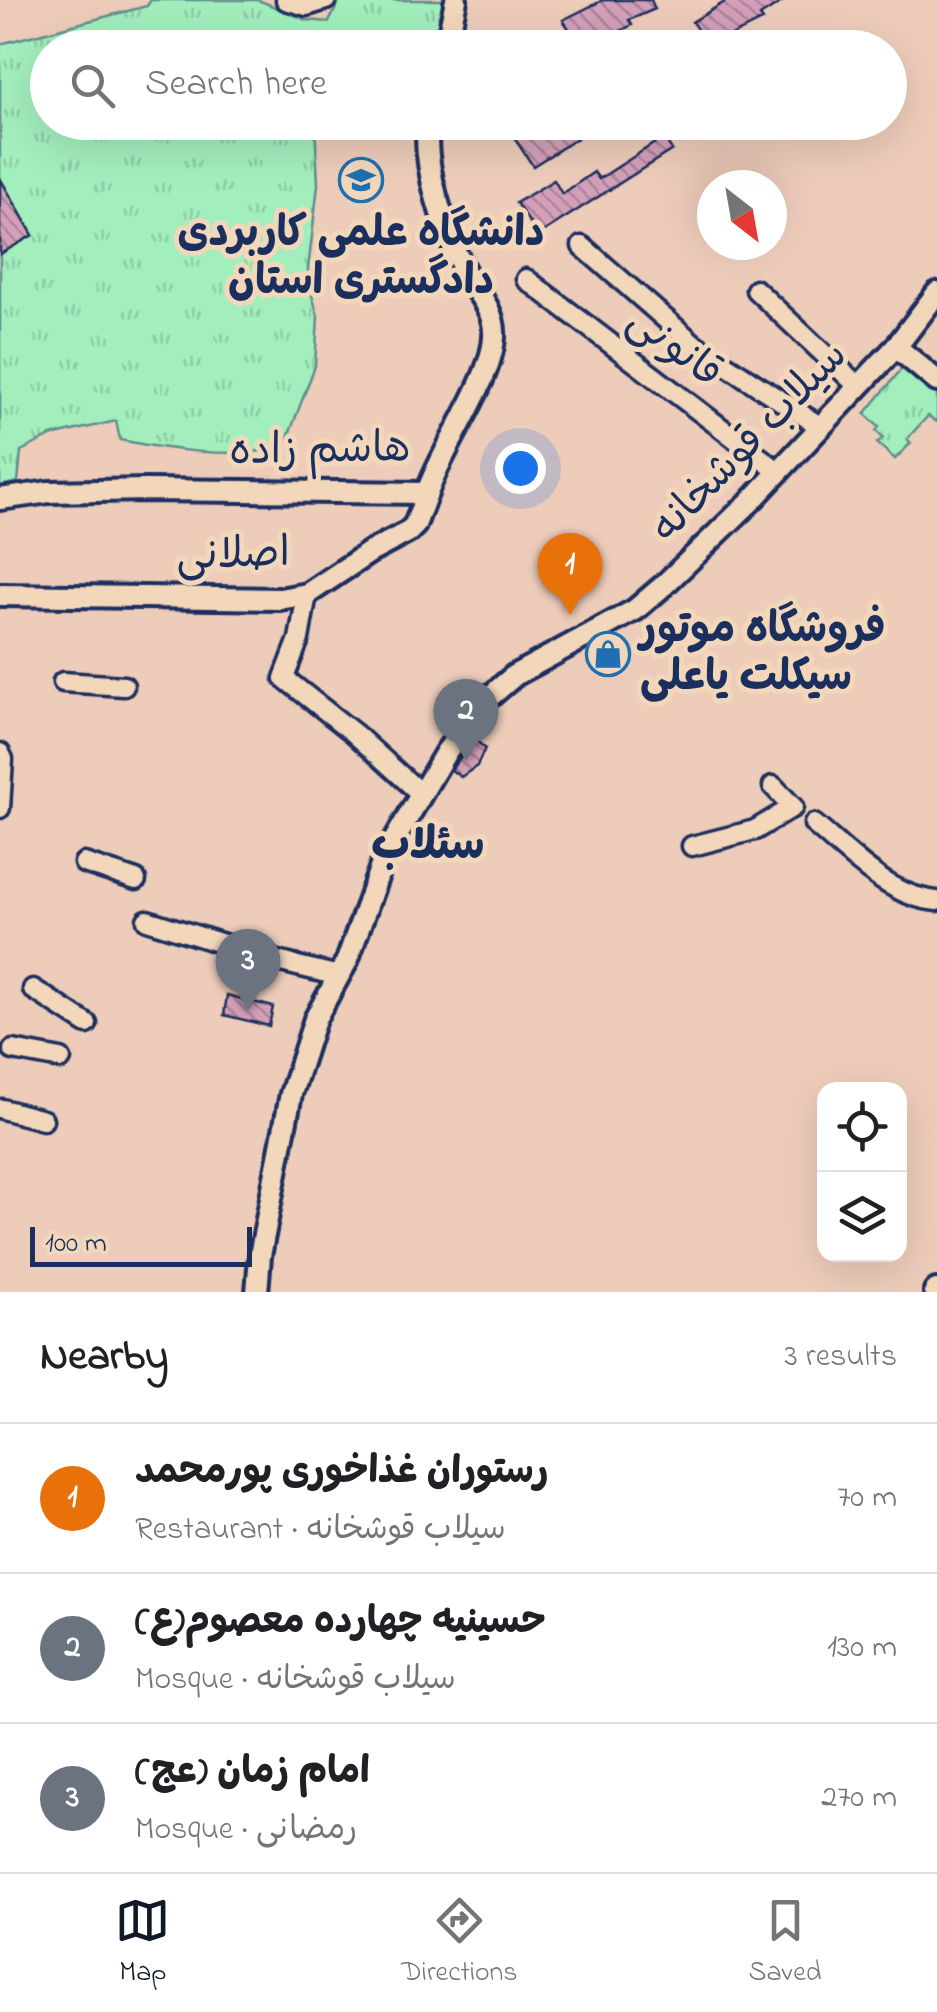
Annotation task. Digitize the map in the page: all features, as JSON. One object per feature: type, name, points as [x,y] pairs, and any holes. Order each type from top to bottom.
[{"type":"street","points":[[286,0],[307,6],[326,0]]},
{"type":"street","points":[[450,30],[456,0]]},
{"type":"street","name":"هاشم زاده","points":[[0,499],[49,492],[146,490],[427,493],[480,384],[495,334],[482,296],[464,273],[444,218],[430,166],[428,140]]},
{"type":"street","points":[[582,246],[694,344],[821,427]]},
{"type":"street","name":"قانونی","points":[[526,279],[779,472]]},
{"type":"street","points":[[756,290],[859,387]]},
{"type":"street","name":"سیلاب قوشخانه","points":[[257,1292],[260,1256],[291,1094],[315,1019],[339,976],[384,858],[446,752],[487,699],[515,675],[635,610],[779,472],[896,347],[937,293]]},
{"type":"street","points":[[896,347],[937,381]]},
{"type":"street","name":"اصلانی","points":[[0,595],[280,599],[307,594],[408,532],[427,493]]},
{"type":"street","points":[[307,594],[299,639],[284,678],[355,734],[420,793]]},
{"type":"street","points":[[64,682],[124,686]]},
{"type":"street","points":[[0,753],[0,808]]},
{"type":"street","points":[[692,846],[755,830],[793,807],[773,786]]},
{"type":"street","points":[[814,824],[864,869],[920,900],[937,902]]},
{"type":"street","points":[[84,863],[136,880]]},
{"type":"street","points":[[146,920],[339,976]]},
{"type":"street","points":[[33,988],[87,1024]]},
{"type":"street","points":[[13,1050],[61,1059]]},
{"type":"street","points":[[2,1108],[43,1120]]},
{"type":"green space","points":[[151,0],[258,0],[307,20],[329,22],[340,0],[443,0],[438,30],[54,30],[147,6]]},
{"type":"green space","points":[[30,36],[30,140],[316,140],[318,185],[307,278],[318,316],[315,366],[284,448],[222,453],[161,447],[120,440],[116,421],[51,436],[21,451],[18,482],[0,486],[0,44]]},
{"type":"green space","points":[[904,366],[937,392],[937,422],[928,416],[895,459],[877,443],[883,438],[876,431],[879,427],[865,414]]},
{"type":"building","points":[[603,0],[651,0],[655,9],[629,20],[632,25],[622,30],[570,30],[563,20]]},
{"type":"building","points":[[728,0],[785,0],[760,16],[763,20],[743,30],[697,30],[692,22]]},
{"type":"building","points":[[516,140],[574,140],[533,166]]},
{"type":"building","points":[[659,140],[666,140],[672,150],[538,235],[516,203],[554,180],[562,194],[594,172],[599,179]]},
{"type":"building","points":[[0,178],[33,235],[0,254]]},
{"type":"building","points":[[474,739],[485,748],[477,766],[461,777],[451,770]]},
{"type":"building","points":[[227,995],[273,1007],[269,1026],[224,1015]]},
{"type":"place","name":"دانشگاه علمی کاربردی دادگستری استان","points":[[361,180]]},
{"type":"place","name":"رستوران غذاخوری پورمحمد","points":[[570,615]]},
{"type":"place","name":"فروشگاه موتور سیکلت یاعلی","points":[[608,654]]},
{"type":"place","name":"حسینیه چهارده معصوم(ع)","points":[[466,761]]},
{"type":"place","name":"امام زمان (عج)","points":[[248,1011]]},
{"type":"district","name":"سئلاب","points":[[428,847]]}]
